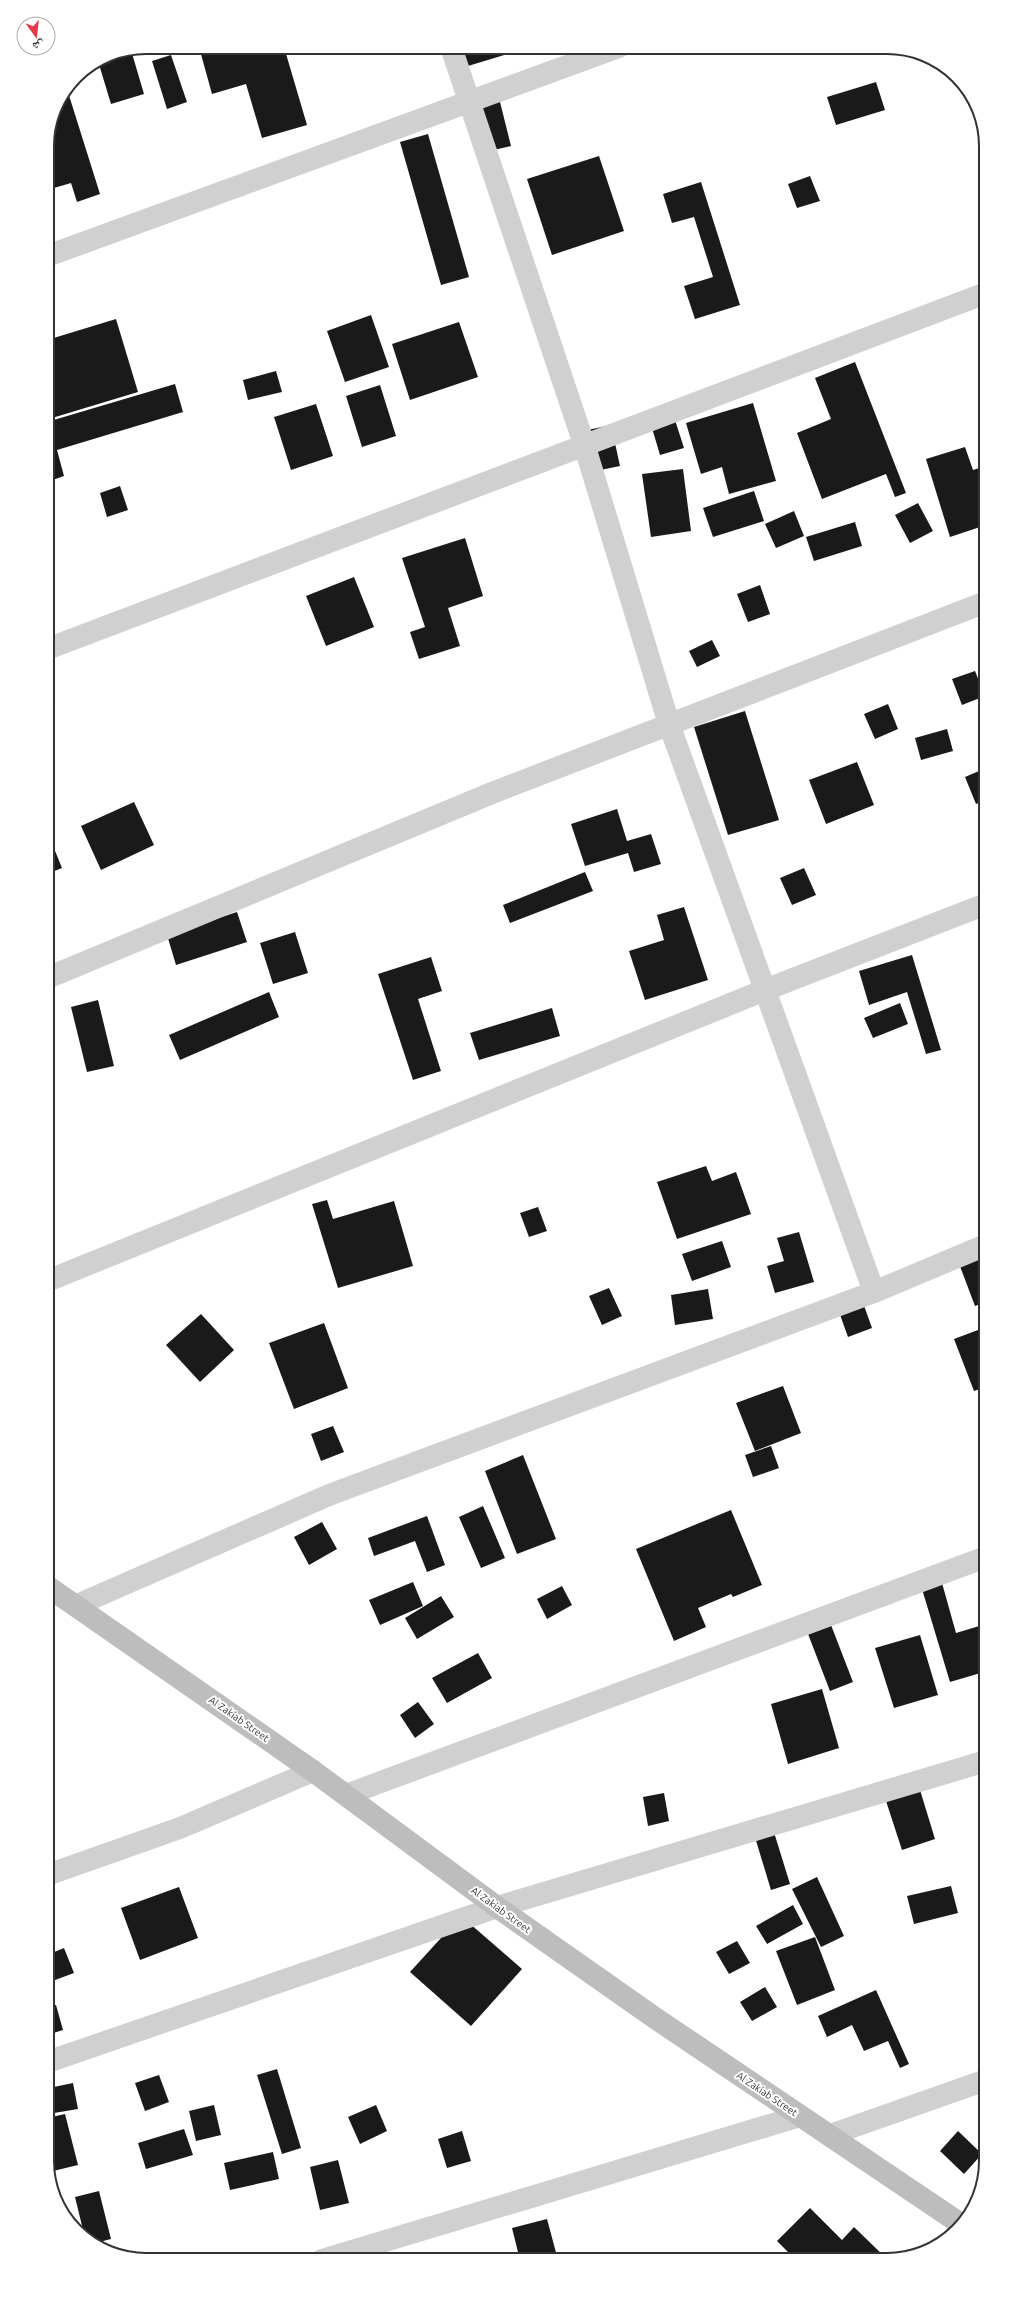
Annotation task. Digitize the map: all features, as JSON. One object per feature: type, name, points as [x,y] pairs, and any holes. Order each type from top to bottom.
[{"type":"street","points":[[453,54],[584,444],[669,724],[874,1292]]},
{"type":"street","points":[[54,253],[601,54]]},
{"type":"street","points":[[54,646],[584,444],[979,296]]},
{"type":"street","points":[[54,975],[492,793],[979,605]]},
{"type":"street","points":[[54,1279],[766,990],[979,907]]},
{"type":"street","points":[[77,1605],[329,1495],[874,1292],[979,1248]]},
{"type":"street","points":[[346,1796],[979,1560]]},
{"type":"street","name":"Al Zakiab Street","points":[[54,1590],[77,1605],[313,1771],[497,1907],[800,2116],[956,2221]]},
{"type":"street","points":[[54,2060],[497,1907],[979,1763]]},
{"type":"street","points":[[54,1873],[180,1828],[313,1771]]},
{"type":"street","points":[[830,2135],[979,2082]]},
{"type":"street","points":[[345,2253],[800,2116]]},
{"type":"building","points":[[201,54],[286,54],[307,125],[262,138],[246,84],[212,94]]},
{"type":"building","points":[[464,54],[507,54],[468,66]]},
{"type":"building","points":[[133,55],[144,94],[111,104],[100,66],[111,61]]},
{"type":"building","points":[[171,55],[187,102],[167,109],[152,61]]},
{"type":"building","points":[[876,82],[885,110],[836,125],[827,97]]},
{"type":"building","points":[[69,96],[100,194],[77,202],[71,183],[54,188],[55,134],[61,111]]},
{"type":"building","points":[[499,98],[511,146],[485,152],[474,104]]},
{"type":"building","points":[[428,134],[469,277],[441,285],[400,142]]},
{"type":"building","points":[[599,156],[624,231],[552,255],[527,179]]},
{"type":"building","points":[[810,176],[820,201],[797,208],[788,184]]},
{"type":"building","points":[[701,182],[740,305],[695,319],[684,286],[713,277],[694,217],[672,223],[663,194]]},
{"type":"building","points":[[371,315],[389,367],[345,382],[327,331]]},
{"type":"building","points":[[116,319],[138,392],[54,417],[54,338]]},
{"type":"building","points":[[459,322],[478,377],[410,400],[392,344]]},
{"type":"building","points":[[855,362],[906,493],[895,497],[886,474],[822,499],[797,433],[831,419],[815,378]]},
{"type":"building","points":[[276,371],[282,392],[248,400],[243,380]]},
{"type":"building","points":[[175,384],[183,412],[57,450],[64,476],[54,480],[54,420]]},
{"type":"building","points":[[380,385],[396,436],[362,447],[346,396]]},
{"type":"building","points":[[753,403],[776,481],[729,494],[722,467],[701,474],[686,423]]},
{"type":"building","points":[[316,404],[333,456],[291,470],[274,417]]},
{"type":"building","points":[[675,420],[684,448],[660,455],[652,428]]},
{"type":"building","points":[[611,425],[620,466],[586,473],[578,432]]},
{"type":"building","points":[[965,447],[973,470],[979,468],[979,527],[950,537],[926,459]]},
{"type":"building","points":[[683,469],[691,531],[651,537],[642,474]]},
{"type":"building","points":[[120,486],[128,510],[107,517],[100,493]]},
{"type":"building","points":[[754,491],[764,521],[713,537],[703,508]]},
{"type":"building","points":[[918,503],[933,531],[910,543],[895,515]]},
{"type":"building","points":[[794,511],[804,536],[776,548],[765,524]]},
{"type":"building","points":[[855,522],[862,546],[814,561],[806,537]]},
{"type":"building","points":[[465,538],[483,596],[448,608],[460,646],[419,659],[410,632],[425,627],[402,558]]},
{"type":"building","points":[[354,577],[374,627],[326,646],[306,596]]},
{"type":"building","points":[[760,585],[770,614],[748,622],[737,594]]},
{"type":"building","points":[[712,640],[720,656],[697,667],[689,651]]},
{"type":"building","points":[[975,671],[979,681],[979,698],[962,705],[952,679]]},
{"type":"building","points":[[888,704],[898,729],[875,739],[864,714]]},
{"type":"building","points":[[745,711],[779,820],[728,835],[694,727]]},
{"type":"building","points":[[947,729],[953,751],[921,760],[915,738]]},
{"type":"building","points":[[857,762],[874,805],[826,824],[809,780]]},
{"type":"building","points":[[979,771],[979,803],[976,804],[965,777]]},
{"type":"building","points":[[134,802],[154,845],[101,870],[81,826]]},
{"type":"building","points":[[617,809],[627,841],[651,834],[661,864],[634,872],[628,853],[585,866],[571,824]]},
{"type":"building","points":[[54,848],[62,868],[54,871]]},
{"type":"building","points":[[804,868],[816,895],[792,905],[780,878]]},
{"type":"building","points":[[585,872],[593,891],[510,923],[503,905]]},
{"type":"building","points":[[684,907],[708,980],[645,1000],[629,951],[664,940],[657,915]]},
{"type":"building","points":[[237,912],[247,942],[176,965],[167,935]]},
{"type":"building","points":[[295,932],[308,973],[273,984],[260,943]]},
{"type":"building","points":[[912,955],[941,1050],[926,1054],[907,992],[869,1005],[859,971]]},
{"type":"building","points":[[431,957],[442,991],[418,999],[441,1071],[413,1080],[378,974]]},
{"type":"building","points":[[269,992],[279,1017],[180,1060],[169,1035]]},
{"type":"building","points":[[98,1000],[114,1066],[87,1072],[71,1007]]},
{"type":"building","points":[[900,1003],[908,1024],[873,1038],[864,1018]]},
{"type":"building","points":[[552,1008],[560,1036],[479,1060],[470,1033]]},
{"type":"building","points":[[706,1166],[712,1181],[736,1172],[751,1214],[677,1239],[657,1182]]},
{"type":"building","points":[[327,1200],[333,1219],[394,1201],[413,1266],[338,1288],[312,1204]]},
{"type":"building","points":[[538,1207],[547,1231],[529,1237],[520,1213]]},
{"type":"building","points":[[799,1232],[814,1282],[775,1293],[767,1266],[784,1261],[777,1238]]},
{"type":"building","points":[[722,1241],[731,1267],[692,1281],[682,1254]]},
{"type":"building","points":[[979,1253],[979,1305],[975,1306],[958,1261]]},
{"type":"building","points":[[609,1288],[622,1316],[602,1325],[589,1296]]},
{"type":"building","points":[[708,1289],[713,1319],[675,1325],[671,1295]]},
{"type":"building","points":[[862,1300],[872,1328],[848,1337],[838,1309]]},
{"type":"building","points":[[201,1314],[234,1350],[200,1382],[166,1345]]},
{"type":"building","points":[[324,1323],[348,1388],[294,1409],[269,1343]]},
{"type":"building","points":[[979,1330],[979,1389],[974,1391],[954,1339]]},
{"type":"building","points":[[783,1386],[801,1433],[755,1451],[736,1403]]},
{"type":"building","points":[[333,1426],[344,1452],[321,1461],[311,1434]]},
{"type":"building","points":[[771,1446],[779,1468],[753,1477],[745,1455]]},
{"type":"building","points":[[523,1455],[556,1539],[517,1554],[485,1471]]},
{"type":"building","points":[[483,1506],[505,1558],[481,1568],[459,1517]]},
{"type":"building","points":[[731,1510],[762,1585],[733,1597],[731,1594],[698,1608],[706,1627],[674,1641],[636,1549]]},
{"type":"building","points":[[427,1516],[445,1565],[427,1572],[415,1541],[374,1556],[368,1538]]},
{"type":"building","points":[[322,1522],[337,1549],[309,1565],[294,1537]]},
{"type":"building","points":[[413,1582],[423,1606],[380,1625],[369,1600]]},
{"type":"building","points":[[942,1583],[956,1633],[979,1626],[979,1673],[950,1682],[922,1589]]},
{"type":"building","points":[[562,1586],[572,1605],[547,1619],[537,1599]]},
{"type":"building","points":[[441,1596],[454,1617],[417,1639],[405,1618]]},
{"type":"building","points":[[831,1625],[853,1682],[830,1691],[808,1634]]},
{"type":"building","points":[[920,1635],[938,1695],[894,1708],[875,1648]]},
{"type":"building","points":[[478,1653],[492,1678],[447,1703],[432,1678]]},
{"type":"building","points":[[822,1689],[839,1748],[788,1764],[771,1704]]},
{"type":"building","points":[[418,1702],[434,1724],[415,1738],[400,1715]]},
{"type":"building","points":[[920,1790],[935,1839],[902,1850],[886,1801]]},
{"type":"building","points":[[664,1793],[669,1821],[648,1826],[643,1797]]},
{"type":"building","points":[[773,1829],[790,1884],[771,1890],[754,1834]]},
{"type":"building","points":[[817,1877],[844,1936],[821,1947],[792,1889]]},
{"type":"building","points":[[951,1886],[958,1913],[914,1924],[907,1896]]},
{"type":"building","points":[[179,1887],[198,1938],[140,1960],[121,1908]]},
{"type":"building","points":[[793,1905],[803,1924],[767,1944],[756,1926]]},
{"type":"building","points":[[461,1916],[522,1969],[471,2026],[410,1972]]},
{"type":"building","points":[[815,1937],[835,1990],[797,2005],[776,1951]]},
{"type":"building","points":[[737,1941],[750,1963],[729,1974],[716,1952]]},
{"type":"building","points":[[64,1948],[74,1973],[54,1980],[54,1952]]},
{"type":"building","points":[[765,1987],[777,2007],[752,2021],[740,2002]]},
{"type":"building","points":[[876,1990],[909,2064],[900,2068],[888,2041],[864,2051],[852,2025],[827,2037],[818,2016]]},
{"type":"building","points":[[56,2005],[63,2030],[54,2033],[54,2006]]},
{"type":"building","points":[[277,2069],[301,2148],[282,2154],[257,2075]]},
{"type":"building","points":[[159,2075],[169,2102],[145,2111],[135,2083]]},
{"type":"building","points":[[73,2083],[78,2109],[54,2113],[54,2087]]},
{"type":"building","points":[[214,2105],[221,2135],[196,2141],[189,2111]]},
{"type":"building","points":[[376,2105],[387,2131],[360,2144],[348,2117]]},
{"type":"building","points":[[65,2114],[78,2165],[55,2171],[54,2167],[54,2116]]},
{"type":"building","points":[[184,2129],[193,2155],[146,2169],[138,2143]]},
{"type":"building","points":[[462,2131],[471,2161],[447,2168],[438,2139]]},
{"type":"building","points":[[958,2131],[979,2151],[979,2157],[964,2174],[940,2151]]},
{"type":"building","points":[[273,2152],[279,2179],[230,2190],[224,2163]]},
{"type":"building","points":[[338,2160],[349,2203],[320,2210],[310,2167]]},
{"type":"building","points":[[99,2191],[111,2239],[101,2241],[82,2226],[75,2197]]},
{"type":"building","points":[[810,2208],[842,2240],[854,2227],[881,2253],[789,2253],[777,2241]]},
{"type":"building","points":[[547,2219],[556,2253],[518,2253],[512,2228]]}]
